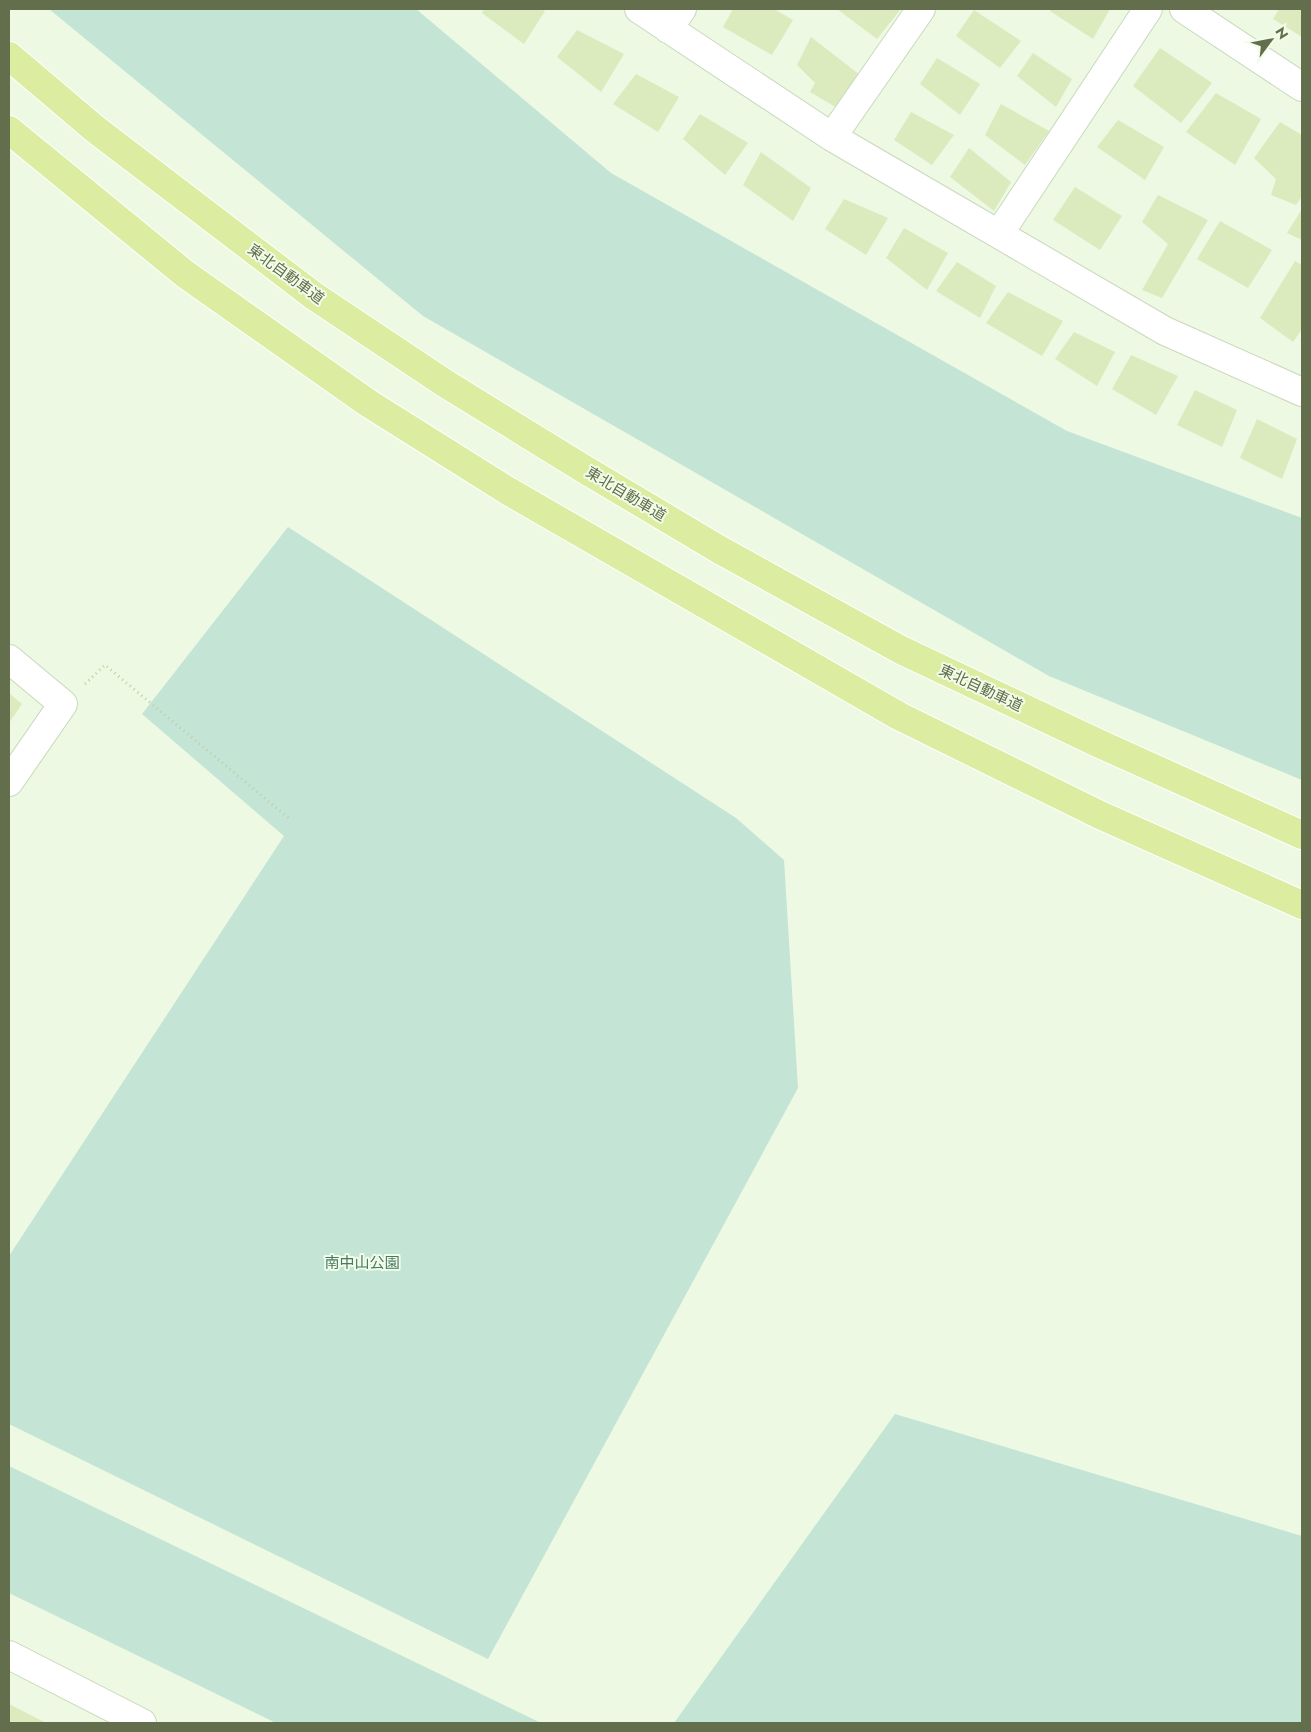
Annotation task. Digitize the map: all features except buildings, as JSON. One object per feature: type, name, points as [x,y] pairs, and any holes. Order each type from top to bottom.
[{"type":"highway","name":"東北自動車道","points":[[9,56],[95,129],[314,296],[446,384],[575,464],[720,550],[901,650],[1100,744],[1302,835]]},
{"type":"highway","points":[[9,130],[185,274],[368,403],[508,491],[899,716],[1100,815],[1302,905]]},
{"type":"street","points":[[639,9],[675,19],[832,137],[1165,330],[1302,392]]},
{"type":"street","points":[[832,137],[921,9]]},
{"type":"street","points":[[999,234],[1148,9]]},
{"type":"street","points":[[1184,9],[1302,87]]},
{"type":"street","points":[[9,659],[63,704],[9,782]]},
{"type":"street","points":[[9,1655],[142,1723]]},
{"type":"path","points":[[63,704],[105,666],[291,820]]},
{"type":"green space","points":[[49,9],[416,9],[611,173],[1067,431],[1302,518],[1302,780],[1049,676],[423,316]]},
{"type":"green space","name":"南中山公園","points":[[288,527],[736,818],[784,860],[798,1088],[488,1659],[9,1424],[9,1256],[284,836],[142,714]]},
{"type":"green space","points":[[895,1414],[1302,1536],[1302,1723],[674,1723]]},
{"type":"green space","points":[[9,1466],[541,1723],[276,1723],[9,1593]]}]
